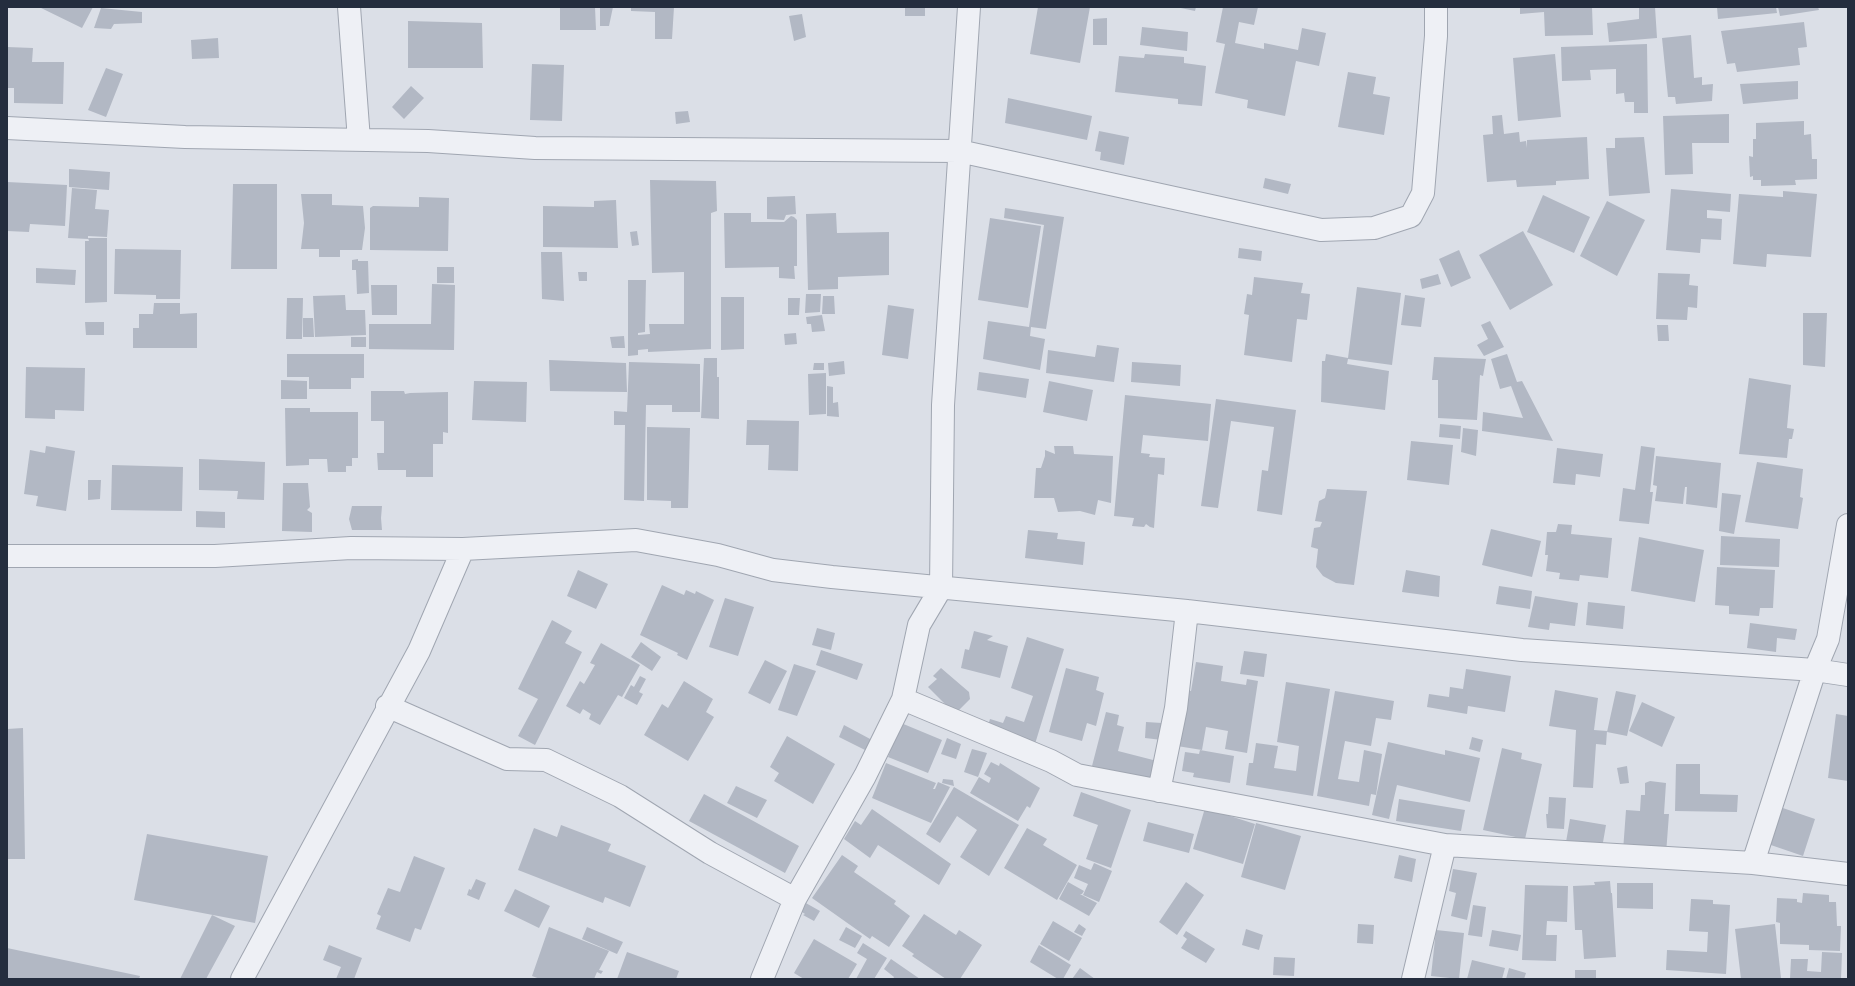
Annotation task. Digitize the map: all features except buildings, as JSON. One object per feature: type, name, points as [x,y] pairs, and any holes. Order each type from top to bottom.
[{"type":"street","points":[[349,7],[360,140]]},
{"type":"street","points":[[762,979],[795,899],[866,776],[903,699],[919,625],[941,588],[943,405],[969,7]]},
{"type":"street","points":[[7,128],[185,137],[428,140],[534,148],[959,151],[1321,230],[1374,228],[1411,216],[1423,194],[1436,36],[1436,7]]},
{"type":"street","points":[[1754,863],[1815,670],[1828,639],[1848,524]]},
{"type":"street","points":[[7,556],[215,556],[351,548],[463,549],[636,540],[718,556],[773,570],[941,588],[1187,611],[1522,650],[1815,670],[1848,675]]},
{"type":"street","points":[[242,979],[387,706],[419,651],[463,549]]},
{"type":"street","points":[[1159,791],[1176,708],[1187,611]]},
{"type":"street","points":[[903,699],[1051,761],[1076,776],[1445,846],[1754,863],[1848,874]]},
{"type":"street","points":[[387,706],[507,759],[546,760],[620,796],[710,853],[795,899]]},
{"type":"street","points":[[1413,979],[1445,846]]}]
